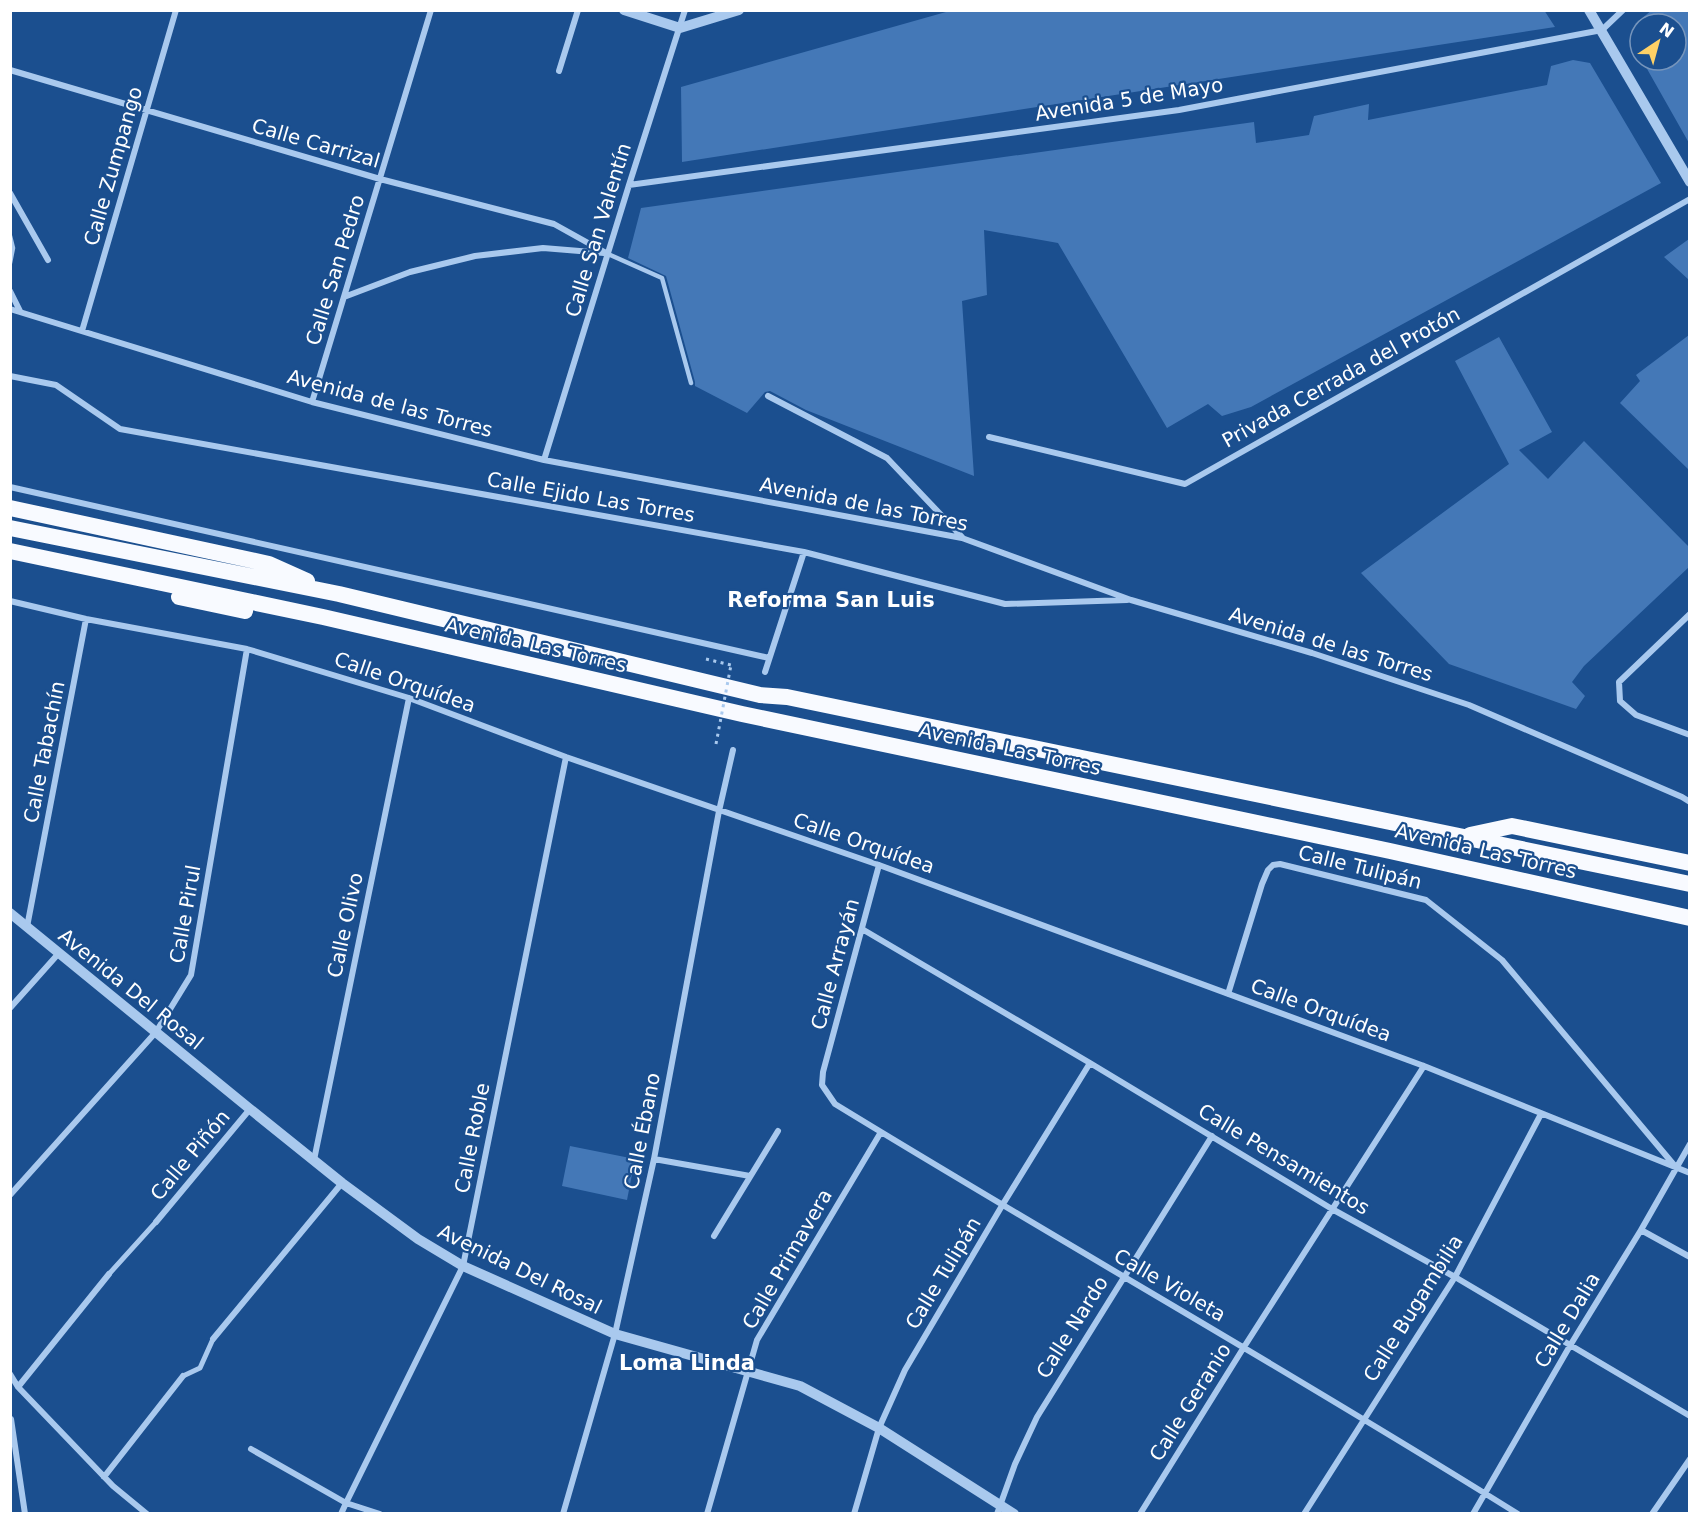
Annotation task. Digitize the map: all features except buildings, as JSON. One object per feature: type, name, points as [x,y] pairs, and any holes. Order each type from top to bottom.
[{"type":"highway","points":[[10,508],[269,564],[339,594]]},
{"type":"highway","points":[[10,528],[339,594]]},
{"type":"highway","points":[[10,551],[323,617]]},
{"type":"highway","points":[[10,562],[272,617],[323,617]]},
{"type":"highway","name":"Avenida Las Torres","points":[[339,594],[760,694],[787,697],[1689,884]]},
{"type":"highway","name":"Avenida Las Torres","points":[[323,617],[742,714],[1389,851],[1689,918]]},
{"type":"highway","points":[[1463,836],[1512,826],[1689,863]]},
{"type":"street","name":"Calle Zumpango","points":[[82,331],[176,10]]},
{"type":"street","name":"Calle San Pedro","points":[[312,402],[431,10]]},
{"type":"street","points":[[559,71],[578,10]]},
{"type":"street","points":[[624,10],[680,28],[739,10]]},
{"type":"street","name":"Calle San Valentín","points":[[544,460],[685,10]]},
{"type":"street","points":[[1589,10],[1689,182]]},
{"type":"street","points":[[1602,30],[1623,10]]},
{"type":"street","name":"Avenida 5 de Mayo","points":[[629,185],[1179,110],[1602,30]]},
{"type":"street","name":"Calle Carrizal","points":[[10,70],[380,179],[554,224],[608,254]]},
{"type":"street","points":[[10,193],[48,260]]},
{"type":"street","name":"Privada Cerrada del Protón","points":[[989,437],[1185,484],[1689,199]]},
{"type":"street","points":[[344,297],[410,272],[475,256],[543,248],[608,254]]},
{"type":"street","points":[[10,291],[20,311]]},
{"type":"street","name":"Avenida de las Torres","points":[[10,309],[312,402],[544,460],[962,538],[1131,600],[1312,653],[1469,705],[1689,802]]},
{"type":"street","name":"Calle Ejido Las Torres","points":[[10,376],[56,385],[120,429],[804,552],[1005,604],[1131,600]]},
{"type":"street","points":[[768,396],[887,458],[962,538]]},
{"type":"street","name":"Avenida Las Torres","points":[[10,487],[769,658]]},
{"type":"street","points":[[765,672],[804,552]]},
{"type":"street","name":"Calle Orquídea","points":[[10,601],[86,619],[247,649],[409,698],[566,757],[879,865],[1424,1066],[1689,1173]]},
{"type":"street","points":[[1689,614],[1619,682],[1620,701],[1636,715],[1689,735]]},
{"type":"street","name":"Calle Tabachín","points":[[27,927],[86,619]]},
{"type":"street","name":"Calle Pirul","points":[[10,1195],[156,1032],[192,975],[247,649]]},
{"type":"street","name":"Calle Olivo","points":[[314,1160],[409,698]]},
{"type":"street","name":"Calle Ébano","points":[[563,1514],[615,1334],[654,1159],[719,811],[733,750]]},
{"type":"street","name":"Calle Roble","points":[[341,1514],[463,1266],[566,757]]},
{"type":"street","name":"Calle Tulipán","points":[[1228,994],[1262,884],[1268,870],[1273,865],[1280,864],[1426,900],[1502,960],[1676,1167]]},
{"type":"street","name":"Calle Arrayán","points":[[823,1072],[879,865]]},
{"type":"street","name":"Avenida Del Rosal","points":[[10,913],[342,1183],[418,1239],[463,1266],[615,1334],[800,1386],[879,1428],[998,1509],[1014,1514]]},
{"type":"street","name":"Calle Pensamientos","points":[[862,929],[1332,1209],[1571,1344],[1689,1416]]},
{"type":"street","points":[[10,1008],[59,952]]},
{"type":"street","name":"Calle Tulipán","points":[[854,1514],[879,1428],[905,1370],[1090,1063]]},
{"type":"street","name":"Calle Geranio","points":[[1140,1514],[1424,1066]]},
{"type":"street","name":"Calle Violeta","points":[[823,1072],[822,1085],[835,1104],[1122,1277],[1364,1419],[1518,1514]]},
{"type":"street","name":"Calle Piñón","points":[[156,1222],[250,1109]]},
{"type":"street","name":"Calle Bugambilia","points":[[1304,1514],[1455,1277],[1541,1114]]},
{"type":"street","points":[[714,1236],[778,1131]]},
{"type":"street","name":"Calle Primavera","points":[[707,1514],[757,1340],[881,1132]]},
{"type":"street","name":"Calle Nardo","points":[[998,1509],[1015,1464],[1037,1417],[1122,1277],[1212,1136]]},
{"type":"street","name":"Calle Dalia","points":[[1473,1514],[1571,1344],[1641,1230],[1689,1144]]},
{"type":"street","points":[[654,1159],[750,1176]]},
{"type":"street","points":[[104,1477],[183,1376],[200,1368],[213,1339],[342,1183]]},
{"type":"street","points":[[18,1387],[109,1274],[156,1222]]},
{"type":"street","points":[[1641,1230],[1689,1257]]},
{"type":"street","points":[[10,1374],[18,1387],[104,1477],[147,1514]]},
{"type":"street","points":[[11,1419],[25,1514]]},
{"type":"street","points":[[251,1449],[346,1503],[380,1514]]},
{"type":"street","points":[[1652,1514],[1689,1458]]},
{"type":"lane","points":[[10,236],[13,248],[10,263]]},
{"type":"lane","points":[[608,254],[662,278],[691,383]]},
{"type":"path","points":[[706,658],[732,665],[716,744]]},
{"type":"district","name":"Reforma San Luis","points":[[831,600]]},
{"type":"district","name":"Loma Linda","points":[[687,1363]]}]
